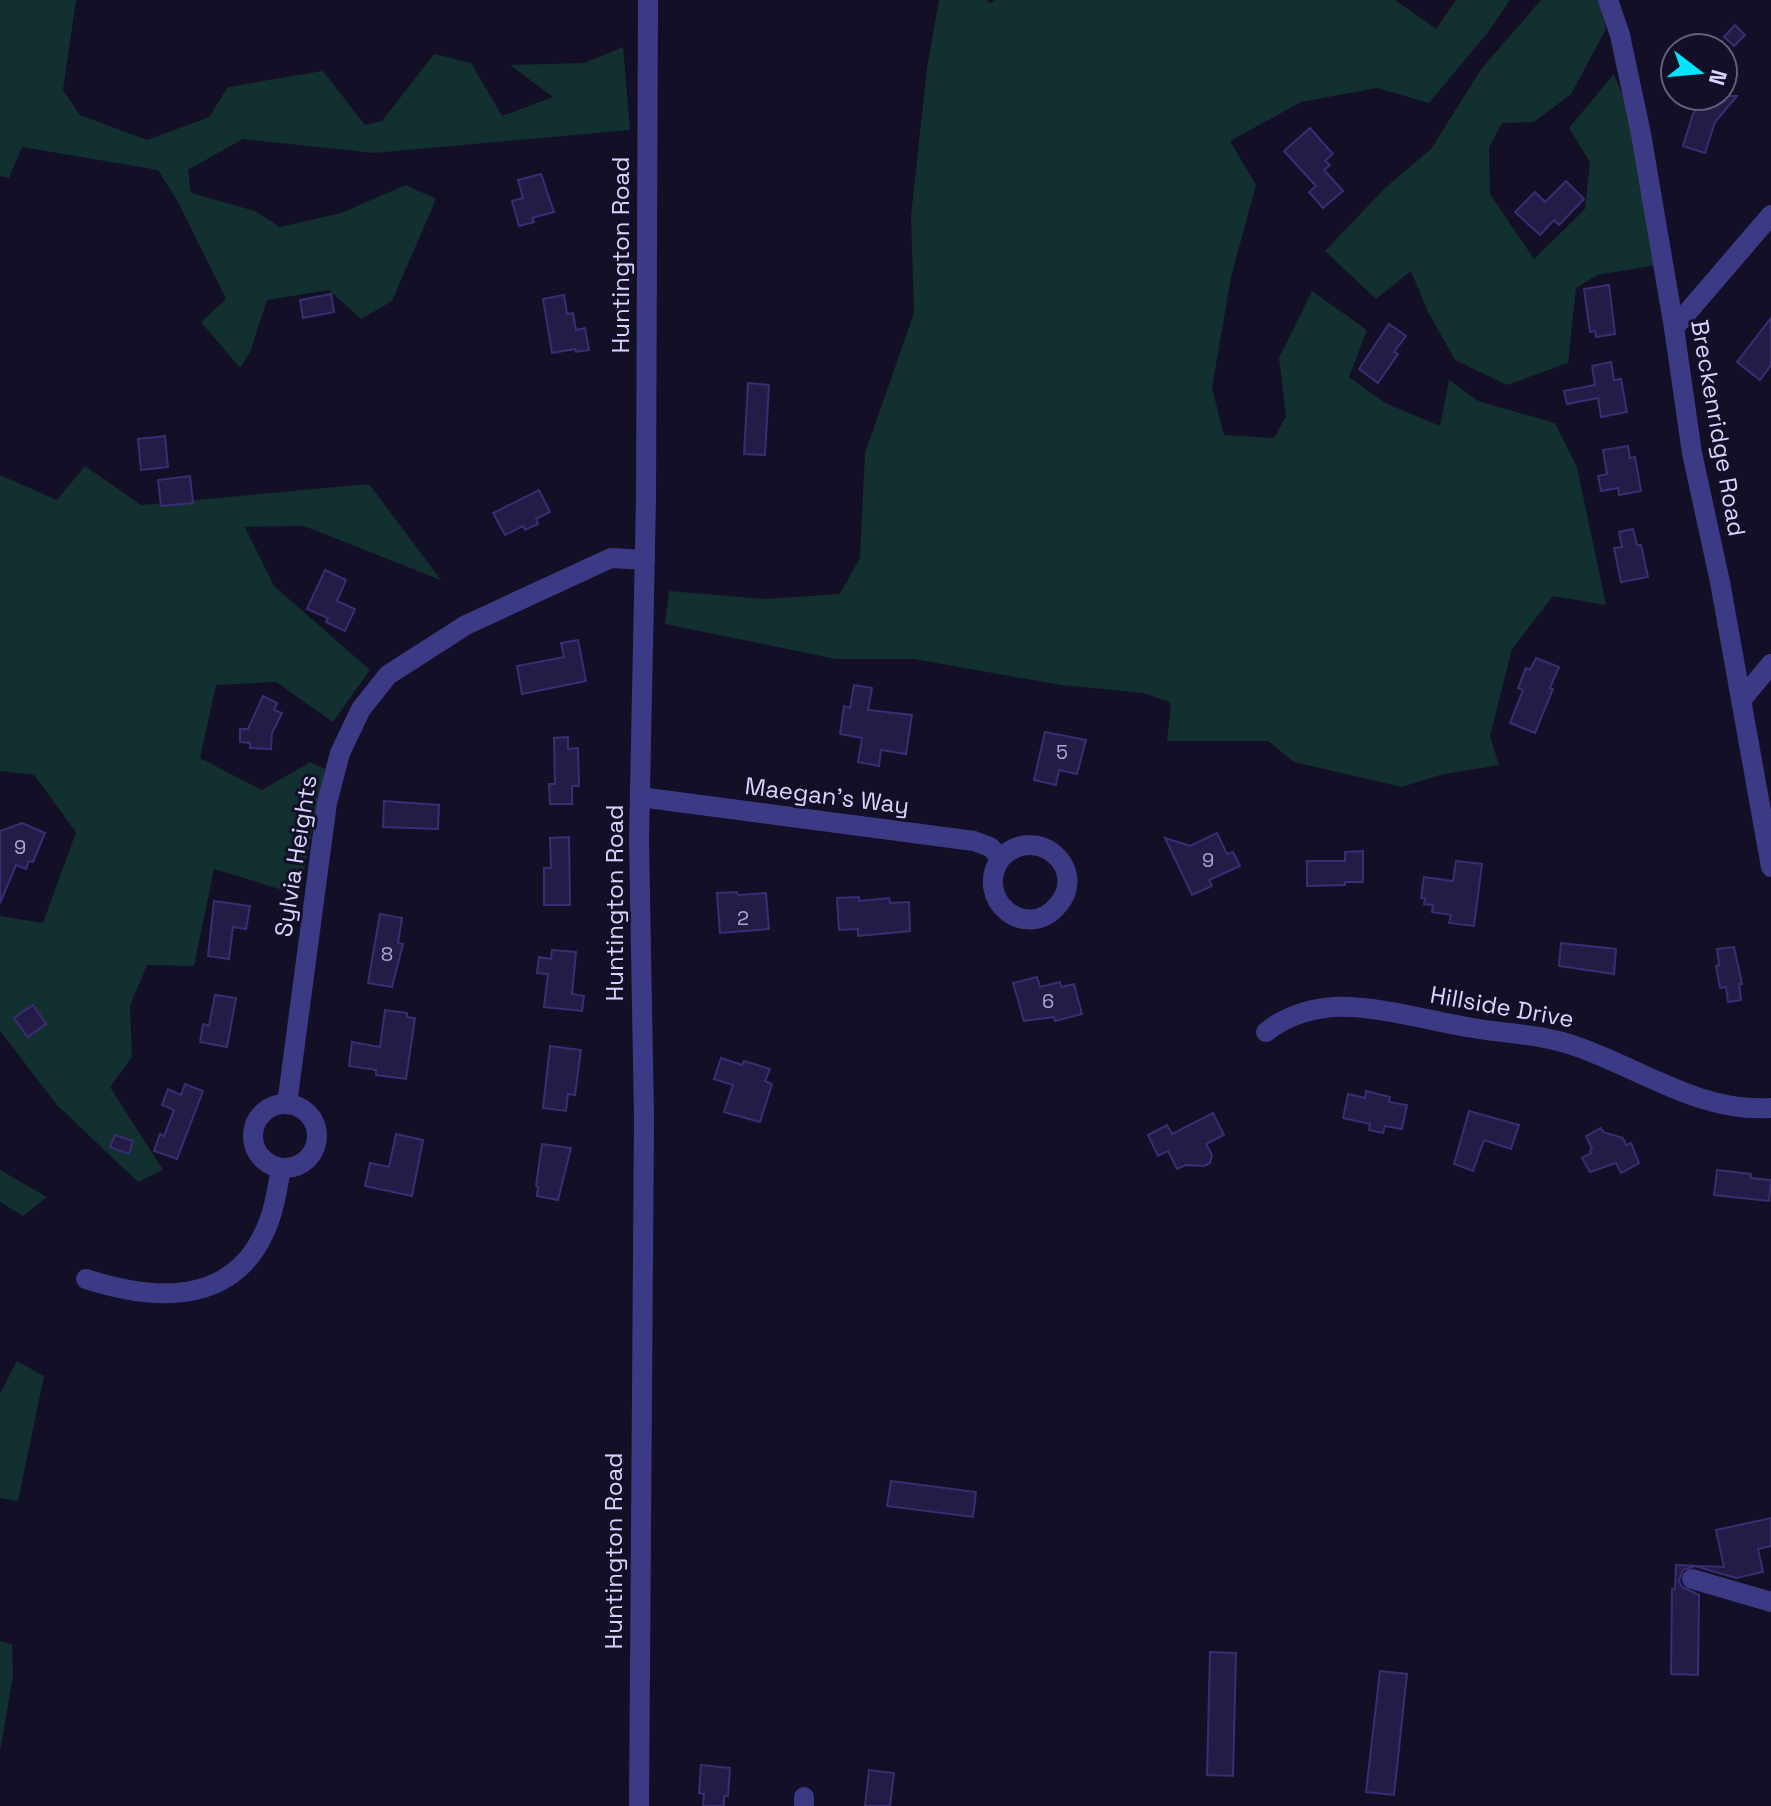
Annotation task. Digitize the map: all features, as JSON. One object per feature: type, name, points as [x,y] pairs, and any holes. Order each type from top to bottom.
[{"type":"street","name":"Huntington Road","points":[[639,1806],[644,1117],[639,914],[645,560],[648,0]]},
{"type":"street","name":"Breckenridge Road","points":[[1608,0],[1620,35],[1641,134],[1692,453],[1742,699],[1771,867]]},
{"type":"street","points":[[1674,328],[1771,215]]},
{"type":"street","name":"Sylvia Heights","points":[[287,1104],[327,803],[340,753],[361,709],[388,675],[466,625],[611,558],[645,560]]},
{"type":"street","points":[[1742,699],[1771,664]]},
{"type":"street","name":"Maegan's Way","points":[[640,797],[974,841],[990,847],[1001,858]]},
{"type":"street","name":"Hillside Drive","points":[[1266,1032],[1283,1019],[1306,1011],[1336,1007],[1399,1014],[1574,1045],[1706,1100],[1749,1110],[1771,1108]]},
{"type":"street","points":[[287,1104],[303,1109],[311,1117],[317,1139],[313,1150],[302,1163],[281,1168],[259,1155],[254,1143],[254,1130],[263,1113],[274,1106],[287,1104]]},
{"type":"street","points":[[86,1279],[158,1295],[192,1291],[226,1276],[246,1260],[265,1233],[276,1199],[281,1168]]},
{"type":"street","points":[[1692,1579],[1771,1602]]},
{"type":"green space","points":[[0,0],[76,0],[63,90],[80,115],[147,140],[209,117],[228,87],[323,71],[365,125],[382,121],[434,54],[471,63],[502,116],[553,97],[510,65],[584,63],[623,47],[630,130],[374,153],[243,139],[188,170],[191,193],[255,211],[280,227],[341,213],[406,185],[436,199],[392,301],[361,319],[329,290],[267,300],[250,352],[240,368],[201,322],[226,299],[177,200],[158,170],[22,147],[9,178],[0,176]]},
{"type":"green space","points":[[939,0],[986,0],[990,3],[995,0],[1395,0],[1436,29],[1456,0],[1510,0],[1488,32],[1429,103],[1377,88],[1301,102],[1230,141],[1256,185],[1231,277],[1212,388],[1224,435],[1274,438],[1286,416],[1279,358],[1312,291],[1367,330],[1349,377],[1385,403],[1440,426],[1449,380],[1478,401],[1555,423],[1577,467],[1606,605],[1553,596],[1512,649],[1490,736],[1499,765],[1440,775],[1402,787],[1294,762],[1268,741],[1167,741],[1171,703],[1144,693],[1061,685],[914,659],[836,659],[665,624],[669,591],[765,599],[840,594],[860,558],[865,453],[914,313],[911,216],[927,68]]},
{"type":"green space","points":[[1541,0],[1599,0],[1606,29],[1571,94],[1534,122],[1502,123],[1489,147],[1490,194],[1534,259],[1585,209],[1590,162],[1569,128],[1614,74],[1631,118],[1656,265],[1597,275],[1576,288],[1568,363],[1507,385],[1455,360],[1428,312],[1411,271],[1376,299],[1325,251],[1385,188],[1431,149],[1482,68]]},
{"type":"green space","points":[[85,466],[141,505],[369,484],[441,580],[304,526],[245,527],[274,586],[370,670],[333,722],[276,682],[216,685],[200,758],[262,790],[310,762],[325,769],[299,895],[214,869],[194,966],[147,965],[130,1006],[132,1057],[110,1087],[163,1170],[138,1182],[57,1105],[0,1031],[0,916],[43,923],[76,832],[34,775],[0,771],[0,475],[57,500]]},
{"type":"green space","points":[[0,1170],[47,1197],[23,1216],[0,1202]]},
{"type":"green space","points":[[17,1361],[44,1376],[18,1501],[0,1498],[0,1394]]},
{"type":"green space","points":[[0,1641],[12,1644],[13,1676],[0,1752]]},
{"type":"building","points":[[1735,25],[1745,35],[1739,41],[1739,32],[1729,32]]},
{"type":"building","points":[[1723,112],[1715,122],[1705,153],[1683,146],[1693,114]]},
{"type":"building","points":[[1310,128],[1333,154],[1325,161],[1330,165],[1324,170],[1343,191],[1323,208],[1309,192],[1316,186],[1284,151]]},
{"type":"building","points":[[541,174],[554,212],[532,218],[534,222],[519,226],[512,201],[523,198],[518,180]]},
{"type":"building","points":[[1566,181],[1584,199],[1559,225],[1554,220],[1540,235],[1515,212],[1535,192],[1545,202]]},
{"type":"building","points":[[1609,285],[1615,334],[1596,337],[1595,331],[1590,332],[1584,289]]},
{"type":"building","points":[[331,294],[334,312],[303,318],[300,300]]},
{"type":"building","points":[[564,295],[567,314],[573,313],[576,330],[585,328],[589,350],[552,353],[543,299]]},
{"type":"building","points":[[1771,318],[1771,365],[1760,380],[1737,362]]},
{"type":"building","points":[[1389,324],[1406,336],[1378,383],[1359,369]]},
{"type":"building","points":[[1611,362],[1614,380],[1621,379],[1627,412],[1601,417],[1598,398],[1567,404],[1564,391],[1595,385],[1592,366]]},
{"type":"building","points":[[748,383],[769,385],[765,455],[744,454]]},
{"type":"building","points":[[165,436],[168,467],[141,470],[138,439]]},
{"type":"building","points":[[1628,446],[1630,458],[1635,457],[1641,491],[1619,495],[1618,488],[1601,491],[1598,476],[1607,474],[1603,450]]},
{"type":"building","points":[[190,476],[193,503],[161,506],[158,480]]},
{"type":"building","points":[[539,490],[550,512],[536,519],[538,524],[525,530],[523,526],[505,535],[493,513]]},
{"type":"building","points":[[1633,529],[1637,545],[1641,545],[1648,577],[1621,582],[1614,548],[1622,547],[1619,532]]},
{"type":"building","points":[[325,570],[346,580],[337,601],[355,609],[345,631],[326,622],[328,618],[307,609]]},
{"type":"building","points":[[578,640],[586,681],[522,694],[517,666],[564,657],[561,643]]},
{"type":"building","points":[[1536,658],[1559,667],[1535,733],[1510,723],[1523,690],[1518,688],[1526,668],[1530,670]]},
{"type":"building","points":[[854,685],[872,688],[868,710],[912,715],[906,754],[881,750],[879,766],[858,762],[862,738],[840,734],[844,706],[850,708]]},
{"type":"building","points":[[263,696],[277,703],[274,710],[282,713],[272,733],[271,749],[250,748],[250,743],[240,742],[240,729],[248,729]]},
{"type":"building","points":[[1045,732],[1086,740],[1077,774],[1059,770],[1056,785],[1034,780]]},
{"type":"building","points":[[568,737],[568,749],[578,748],[579,786],[572,786],[572,804],[550,804],[549,784],[555,784],[554,738]]},
{"type":"building","points":[[384,801],[439,805],[438,829],[383,827]]},
{"type":"building","points":[[22,823],[45,833],[33,862],[29,861],[26,869],[16,865],[0,903],[0,831]]},
{"type":"building","points":[[1217,833],[1227,854],[1233,852],[1240,866],[1209,880],[1212,886],[1192,895],[1165,838],[1190,846]]},
{"type":"building","points":[[569,837],[570,905],[544,905],[544,868],[551,868],[550,838]]},
{"type":"building","points":[[1363,851],[1363,882],[1307,886],[1307,861],[1345,861],[1345,852]]},
{"type":"building","points":[[1456,861],[1482,864],[1474,926],[1449,923],[1451,915],[1432,912],[1433,905],[1424,904],[1425,898],[1421,898],[1424,877],[1453,881]]},
{"type":"building","points":[[737,892],[738,895],[766,893],[769,929],[720,933],[717,893]]},
{"type":"building","points":[[859,897],[859,901],[889,898],[890,903],[909,902],[910,931],[858,936],[858,929],[839,930],[837,898]]},
{"type":"building","points":[[214,901],[250,906],[246,929],[233,927],[229,959],[208,956]]},
{"type":"building","points":[[380,914],[402,918],[398,943],[403,944],[392,987],[368,983]]},
{"type":"building","points":[[1561,943],[1616,949],[1614,974],[1559,966]]},
{"type":"building","points":[[1734,947],[1742,984],[1739,984],[1741,1000],[1728,1002],[1726,987],[1720,988],[1717,949]]},
{"type":"building","points":[[552,950],[576,952],[572,994],[584,996],[582,1011],[544,1007],[548,974],[537,973],[539,957],[551,959]]},
{"type":"building","points":[[1037,977],[1040,987],[1060,982],[1061,987],[1074,984],[1082,1014],[1055,1021],[1054,1017],[1024,1021],[1013,983]]},
{"type":"building","points":[[215,995],[236,998],[227,1047],[200,1042],[203,1024],[209,1026]]},
{"type":"building","points":[[33,1005],[46,1024],[28,1037],[14,1018]]},
{"type":"building","points":[[385,1010],[407,1013],[407,1017],[415,1018],[406,1079],[376,1075],[376,1070],[349,1066],[352,1042],[380,1047]]},
{"type":"building","points":[[550,1046],[581,1050],[575,1095],[568,1094],[566,1111],[543,1108]]},
{"type":"building","points":[[721,1058],[770,1069],[765,1081],[772,1084],[760,1122],[724,1112],[733,1085],[714,1079]]},
{"type":"building","points":[[185,1084],[203,1091],[177,1159],[154,1151],[160,1134],[164,1136],[174,1110],[162,1105],[168,1089],[181,1095]]},
{"type":"building","points":[[1366,1091],[1390,1097],[1389,1102],[1407,1105],[1402,1129],[1385,1126],[1383,1133],[1369,1130],[1370,1124],[1343,1118],[1348,1094],[1365,1098]]},
{"type":"building","points":[[1469,1111],[1519,1125],[1511,1149],[1484,1140],[1473,1171],[1454,1164]]},
{"type":"building","points":[[1213,1113],[1224,1135],[1206,1144],[1212,1155],[1210,1163],[1177,1169],[1168,1151],[1158,1156],[1148,1135],[1167,1125],[1172,1134]]},
{"type":"building","points":[[1601,1128],[1603,1132],[1623,1138],[1626,1145],[1631,1143],[1639,1163],[1621,1173],[1616,1163],[1590,1172],[1582,1158],[1592,1149],[1586,1136]]},
{"type":"building","points":[[396,1134],[423,1140],[412,1196],[365,1186],[370,1163],[389,1167]]},
{"type":"building","points":[[115,1135],[133,1141],[129,1154],[110,1147]]},
{"type":"building","points":[[542,1144],[571,1148],[558,1200],[537,1196]]},
{"type":"building","points":[[1717,1170],[1771,1180],[1769,1201],[1714,1195]]},
{"type":"building","points":[[891,1481],[976,1492],[973,1517],[887,1506]]},
{"type":"building","points":[[1771,1518],[1771,1546],[1758,1549],[1763,1572],[1736,1578],[1695,1566],[1683,1570],[1679,1581],[1682,1587],[1699,1595],[1698,1675],[1671,1674],[1672,1589],[1675,1589],[1676,1565],[1724,1567],[1716,1530]]},
{"type":"building","points":[[1210,1652],[1236,1653],[1233,1776],[1207,1775]]},
{"type":"building","points":[[1380,1671],[1407,1674],[1394,1795],[1366,1792]]},
{"type":"building","points":[[701,1765],[730,1768],[724,1806],[703,1806],[704,1794],[699,1793]]},
{"type":"building","points":[[869,1770],[894,1773],[890,1806],[865,1806]]}]
